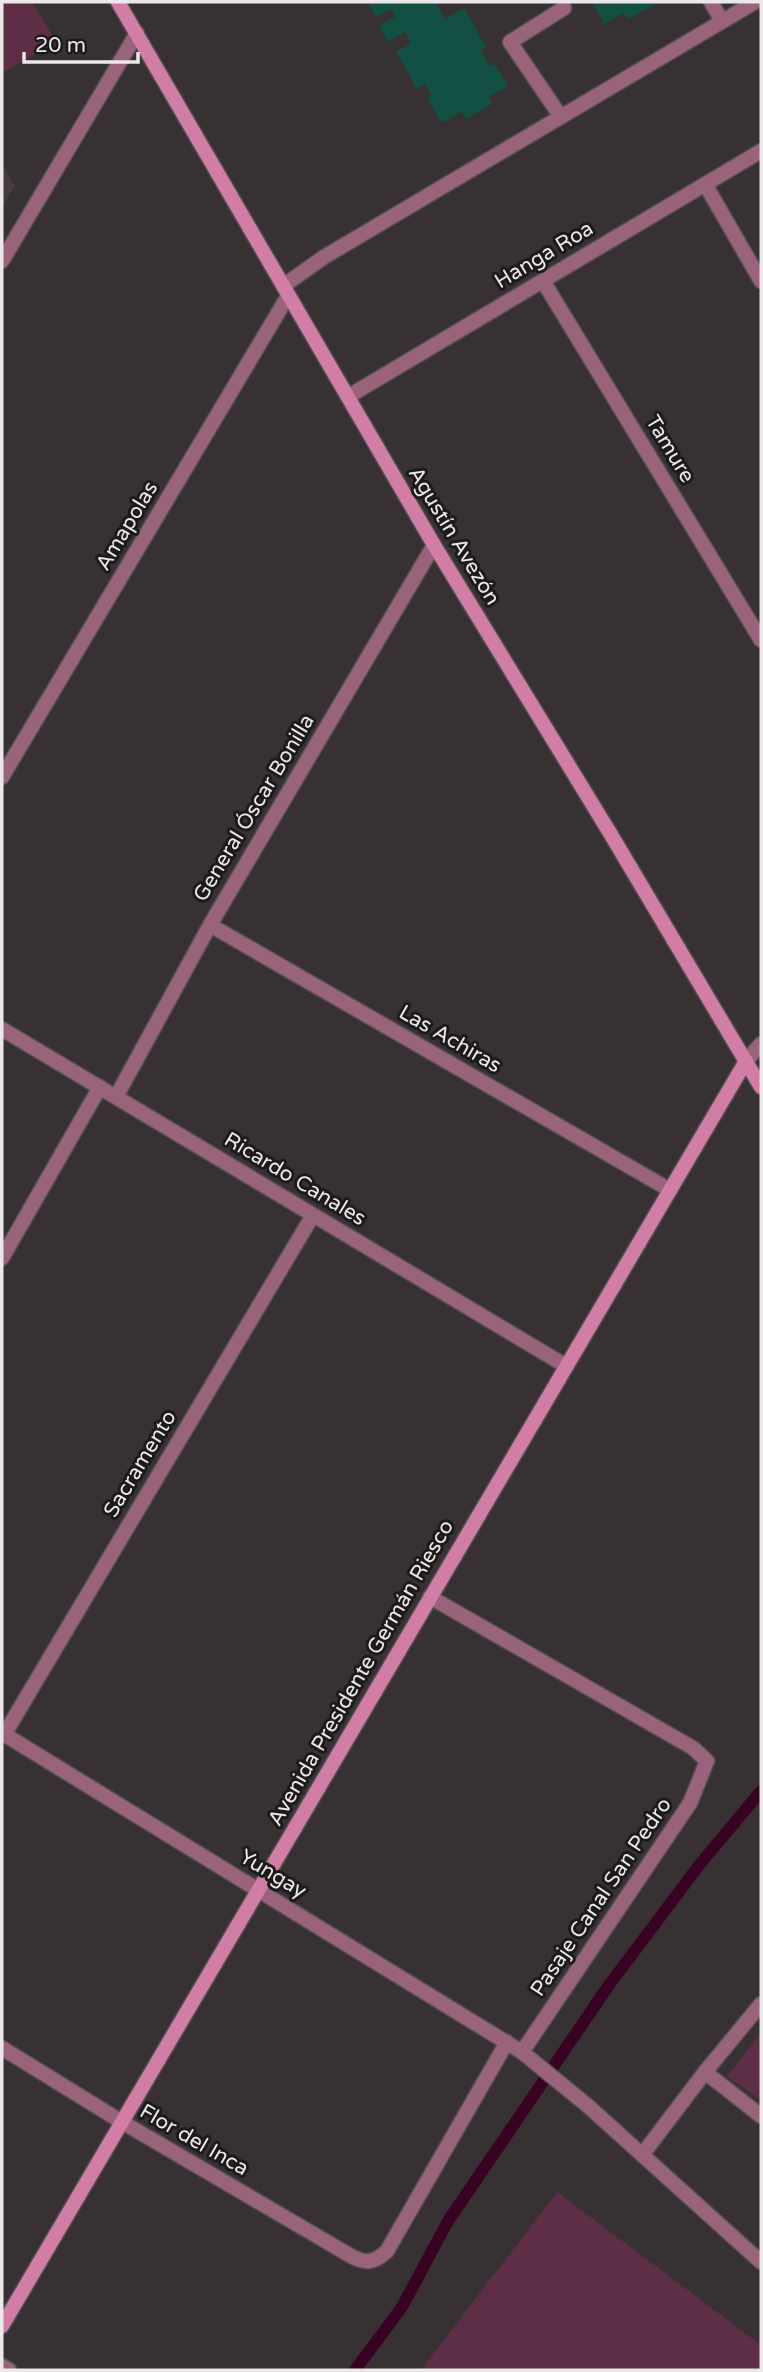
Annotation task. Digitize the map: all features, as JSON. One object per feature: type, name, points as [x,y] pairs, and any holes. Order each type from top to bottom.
[{"type":"street","name":"Agustín Avezón","points":[[118,2],[434,545],[761,1087]]},
{"type":"street","points":[[711,2],[722,21]]},
{"type":"street","points":[[286,291],[324,257],[754,2]]},
{"type":"street","points":[[561,117],[510,42],[564,8]]},
{"type":"street","points":[[2,261],[137,33]]},
{"type":"street","name":"Hanga Roa","points":[[349,396],[761,151]]},
{"type":"street","points":[[705,184],[761,281]]},
{"type":"street","name":"Tamure","points":[[543,281],[761,640]]},
{"type":"street","name":"Amapolas","points":[[2,777],[286,291]]},
{"type":"street","name":"General Óscar Bonilla","points":[[116,1097],[210,925],[434,545]]},
{"type":"street","name":"Las Achiras","points":[[210,925],[670,1190]]},
{"type":"street","name":"Ricardo Canales","points":[[2,1029],[566,1366]]},
{"type":"street","name":"Avenida Presidente Germán Riesco","points":[[2,2326],[746,1061],[761,1044]]},
{"type":"street","points":[[2,1258],[100,1087]]},
{"type":"street","name":"Sacramento","points":[[3,1734],[313,1214]]},
{"type":"street","name":"Pasaje Canal San Pedro","points":[[430,1597],[692,1748],[707,1761],[690,1803],[522,2052]]},
{"type":"street","name":"Yungay","points":[[3,1734],[507,2042],[588,2106],[642,2155]]},
{"type":"street","points":[[761,2004],[642,2155],[761,2262]]},
{"type":"street","name":"Flor del Inca","points":[[2,2048],[122,2122],[351,2256],[369,2263],[387,2251],[507,2042]]},
{"type":"street","points":[[705,2072],[761,2116]]},
{"type":"street","points":[[2,2366],[9,2370]]},
{"type":"shaded area","points":[[2,2],[32,2],[56,41],[2,73]]},
{"type":"shaded area","points":[[2,165],[15,186],[2,207]]},
{"type":"shaded area","points":[[761,2033],[761,2100],[727,2076]]},
{"type":"shaded area","points":[[557,2192],[761,2345],[761,2370],[421,2370]]},
{"type":"building","points":[[367,2],[436,2],[445,19],[464,8],[486,47],[480,50],[490,66],[495,64],[508,86],[488,97],[492,104],[466,119],[462,112],[442,123],[427,98],[432,95],[425,84],[417,89],[396,52],[411,43],[405,32],[388,42],[379,26],[395,17],[391,9],[376,17]]},
{"type":"building","points":[[592,2],[653,2],[654,5],[628,19],[624,13],[604,24]]},
{"type":"waterway","points":[[355,2370],[402,2307],[448,2221],[609,1985],[700,1864],[761,1791]]}]
